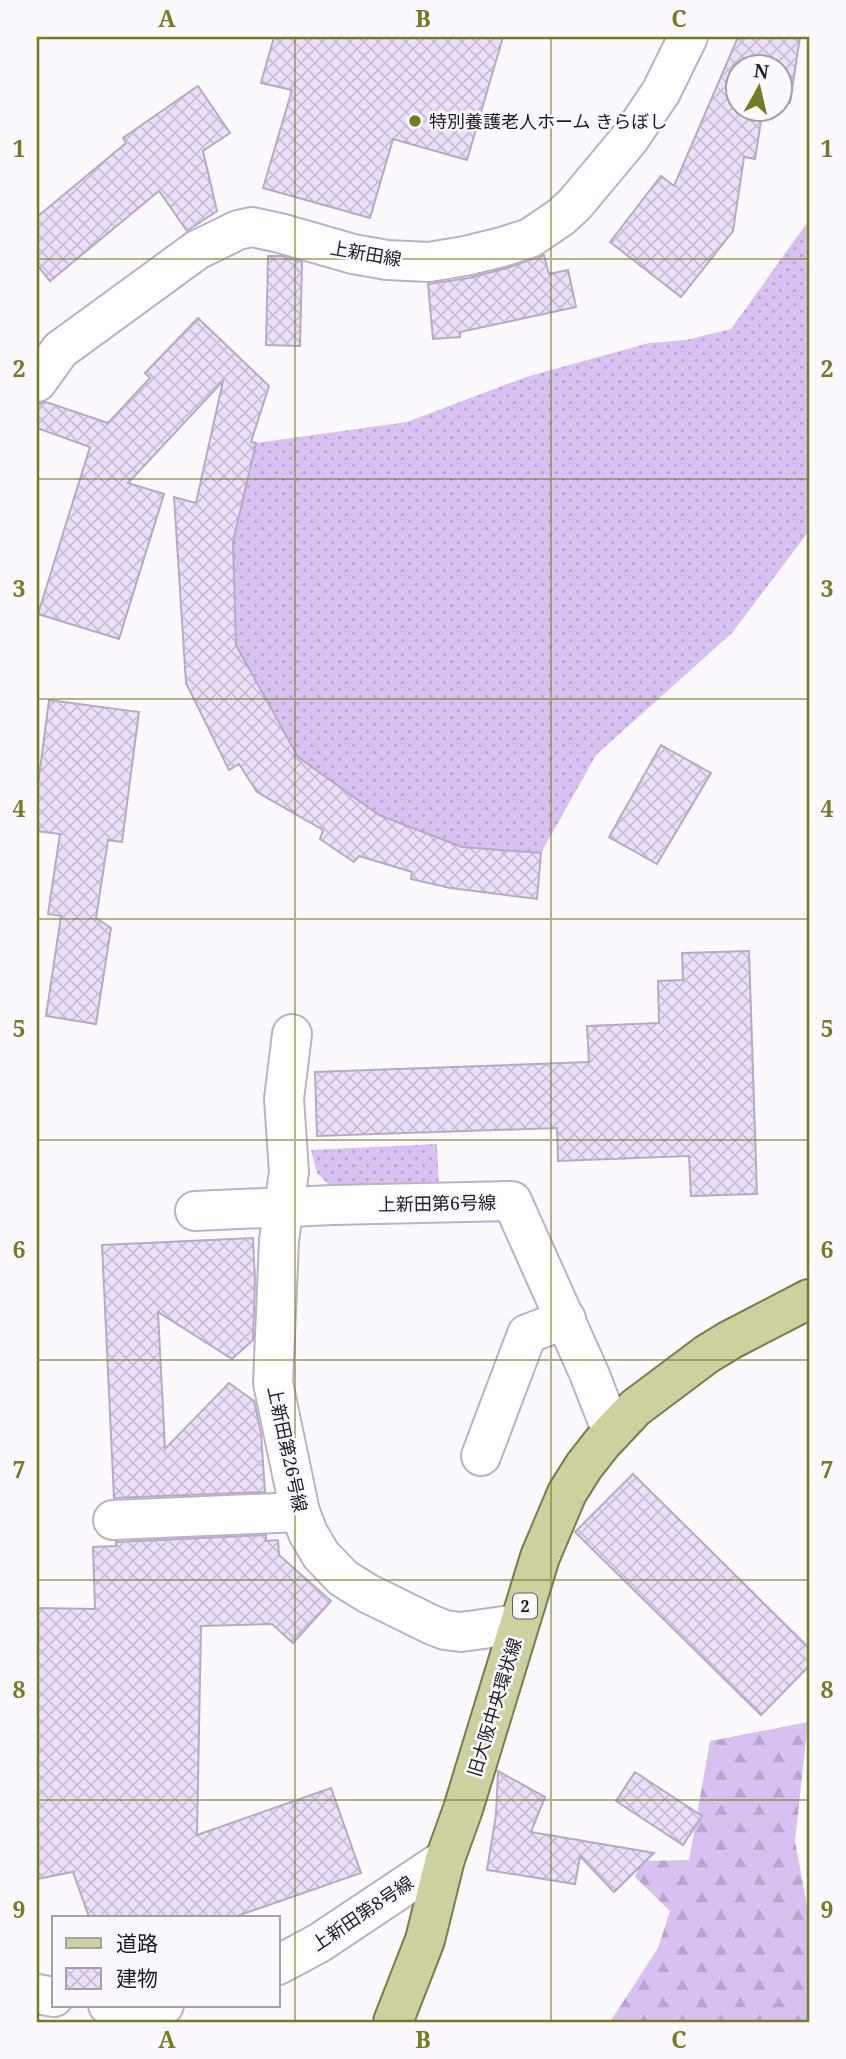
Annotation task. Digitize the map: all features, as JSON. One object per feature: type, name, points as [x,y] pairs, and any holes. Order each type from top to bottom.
[{"type":"main road","name":"旧大阪中央環状線","points":[[393,2022],[425,1940],[445,1859],[540,1557],[567,1493],[584,1466],[635,1408],[707,1354],[809,1299]]},
{"type":"street","name":"上新田線","points":[[37,382],[60,350],[197,250],[238,230],[252,227],[353,254],[387,260],[419,261],[466,256],[530,238],[575,204],[630,138],[661,92],[688,37]]},
{"type":"street","name":"上新田第26号線","points":[[292,1034],[284,1099],[289,1172],[279,1240],[273,1383],[300,1512],[308,1533],[321,1555],[343,1578],[367,1593],[445,1630],[477,1631],[519,1624]]},
{"type":"street","name":"上新田第6号線","points":[[195,1211],[512,1201],[566,1319],[612,1432]]},
{"type":"street","points":[[481,1455],[527,1335],[566,1319]]},
{"type":"street","points":[[113,1520],[300,1512]]},
{"type":"street","name":"上新田第8号線","points":[[280,1964],[319,1943],[445,1859]]},
{"type":"street","points":[[126,2007],[154,2007]]},
{"type":"green space","points":[[809,220],[809,531],[732,633],[596,755],[541,853],[462,847],[379,815],[298,757],[236,645],[233,542],[256,443],[407,422],[526,377],[649,343],[686,340],[731,329]]},
{"type":"green space","points":[[437,1144],[439,1186],[335,1191],[317,1173],[311,1150]]},
{"type":"green space","points":[[808,1722],[795,1841],[809,1917],[809,2022],[610,2022],[658,1948],[670,1911],[635,1877],[641,1861],[689,1860],[710,1741]]},
{"type":"building","name":"特別養護老人ホーム きらぼし","points":[[274,37],[503,37],[467,160],[393,139],[370,218],[263,188],[292,90],[261,83]]},
{"type":"building","points":[[738,37],[800,37],[794,77],[794,52],[732,52]]},
{"type":"building","points":[[724,70],[724,122],[761,122],[755,159],[744,157],[733,231],[681,297],[610,242],[661,176],[674,186]]},
{"type":"building","points":[[198,86],[230,133],[203,151],[217,211],[187,231],[159,191],[50,281],[37,265],[37,217],[126,143],[123,138]]},
{"type":"building","points":[[544,255],[549,274],[568,270],[576,307],[460,332],[460,337],[433,339],[428,284],[469,278]]},
{"type":"building","points":[[268,256],[282,256],[302,262],[300,346],[266,345]]},
{"type":"building","points":[[198,318],[269,386],[251,442],[256,443],[233,542],[236,645],[298,757],[379,815],[462,847],[541,853],[537,899],[450,888],[411,879],[412,872],[359,856],[354,862],[320,839],[323,830],[257,792],[239,764],[229,770],[186,683],[174,497],[196,503],[223,381],[128,483],[164,494],[119,639],[38,614],[90,447],[37,428],[37,404],[46,402],[108,423],[150,378],[145,373]]},
{"type":"building","points":[[49,700],[139,712],[122,842],[108,840],[96,918],[111,928],[96,1024],[46,1016],[61,916],[48,914],[60,834],[37,831],[37,792]]},
{"type":"building","points":[[661,745],[711,773],[657,864],[609,837]]},
{"type":"building","points":[[749,951],[757,1194],[691,1196],[689,1156],[558,1161],[557,1128],[317,1136],[315,1072],[589,1062],[587,1026],[659,1023],[658,981],[683,980],[682,953]]},
{"type":"building","points":[[253,1238],[253,1340],[232,1359],[158,1312],[165,1449],[229,1383],[254,1401],[261,1433],[265,1492],[114,1498],[102,1245]]},
{"type":"building","points":[[633,1474],[809,1648],[809,1666],[761,1715],[575,1532]]},
{"type":"building","points":[[266,1535],[266,1541],[278,1540],[279,1555],[331,1601],[293,1643],[272,1624],[201,1626],[197,1835],[331,1788],[361,1873],[237,1916],[89,1916],[73,1872],[37,1879],[37,1608],[95,1609],[93,1547],[116,1546],[116,1542]]},
{"type":"building","points":[[498,1771],[545,1797],[531,1832],[654,1853],[614,1892],[580,1856],[575,1884],[487,1870],[496,1815]]},
{"type":"building","points":[[635,1772],[702,1816],[683,1845],[616,1801]]},
{"type":"place","name":"特別養護老人ホーム きらぼし","points":[[415,121]]}]
